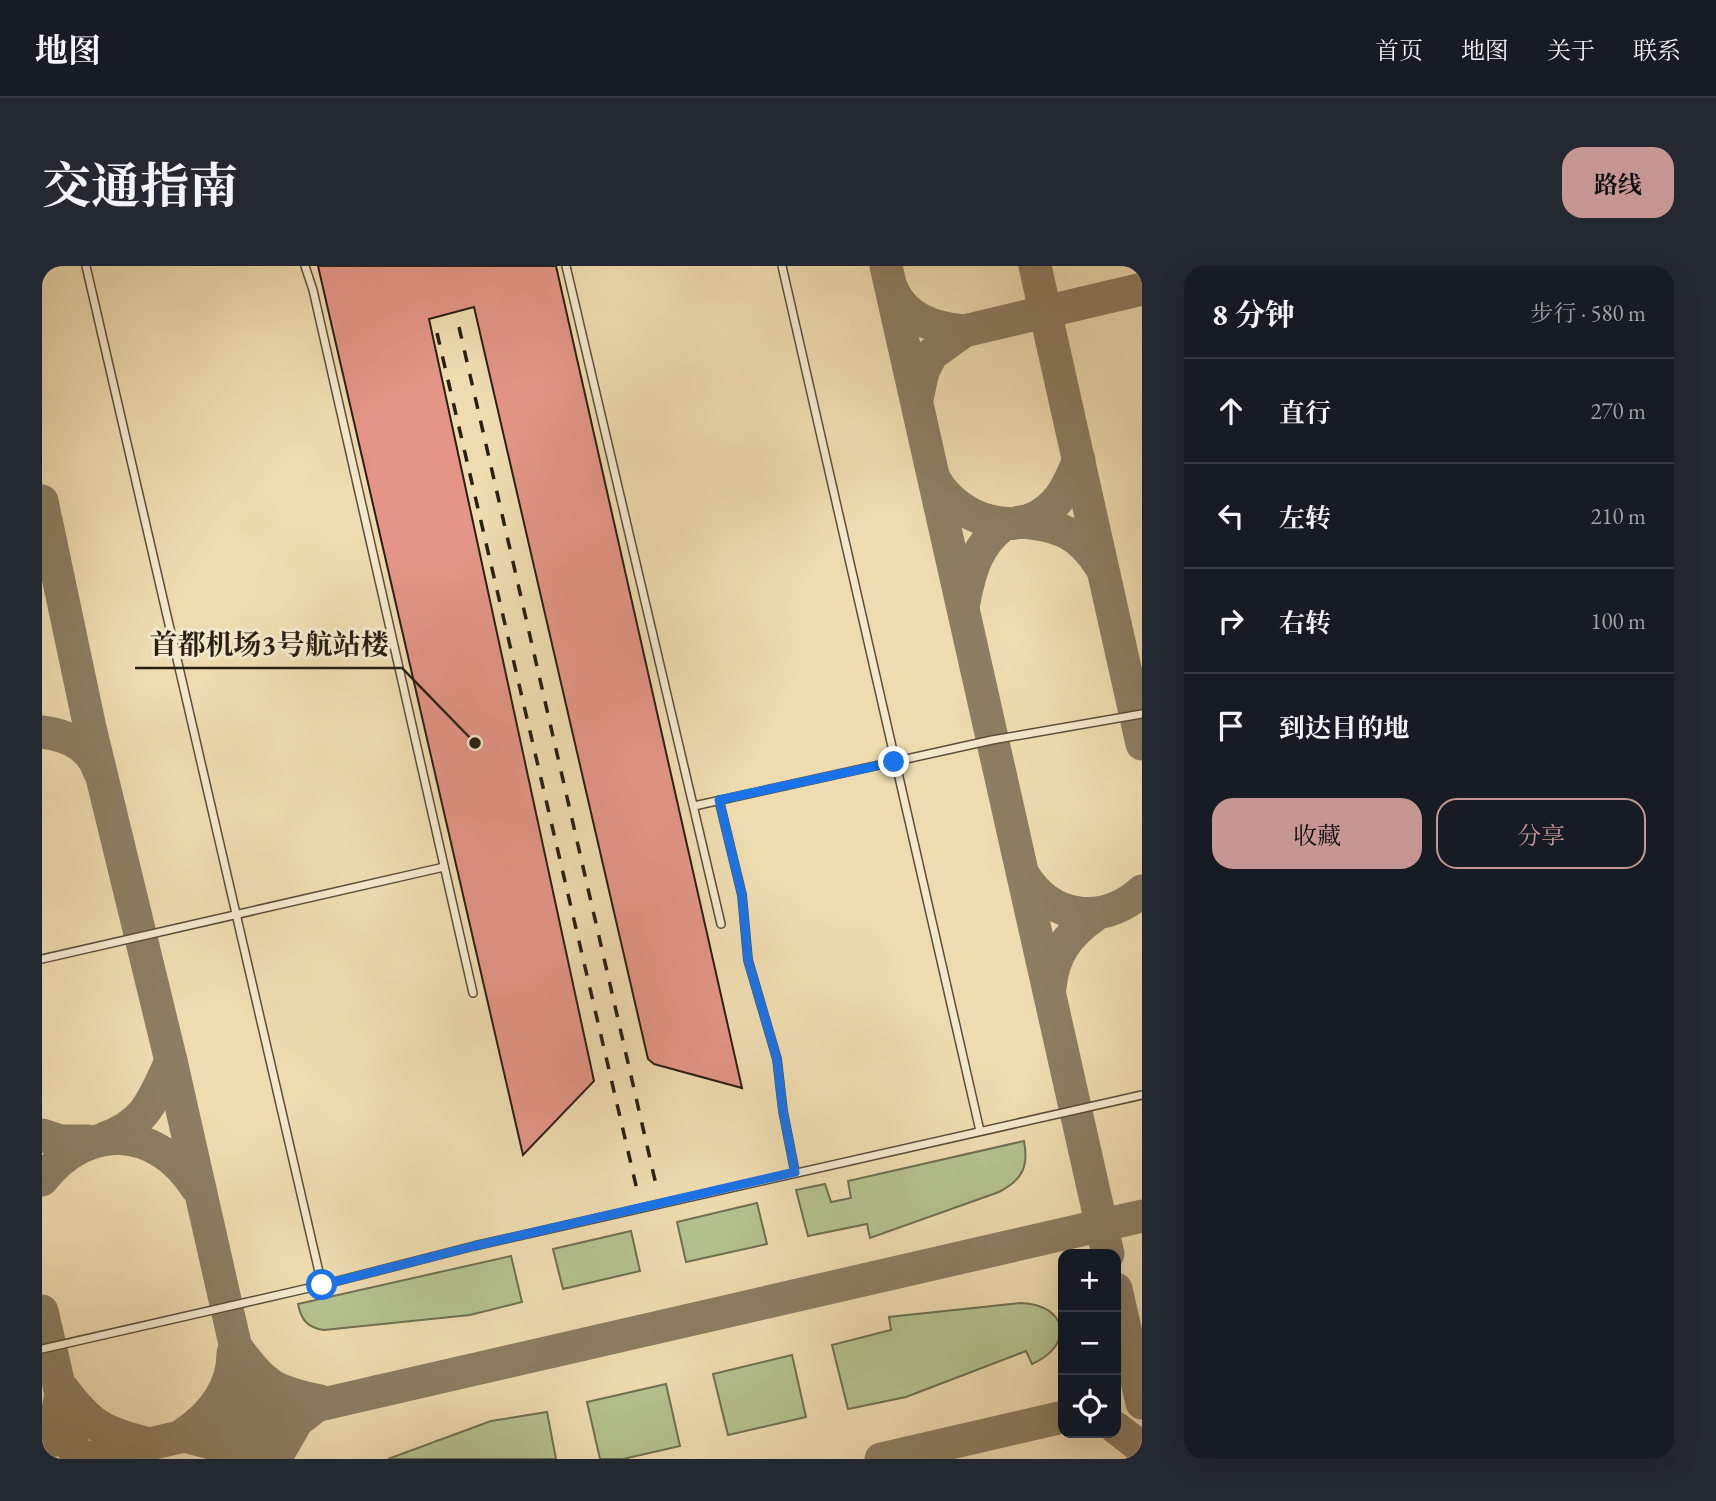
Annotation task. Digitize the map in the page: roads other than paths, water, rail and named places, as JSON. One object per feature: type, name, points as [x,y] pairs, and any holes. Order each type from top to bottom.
[{"type":"lane","points":[[86,266],[112,367],[322,1285]]},
{"type":"lane","points":[[305,266],[316,304],[472,993]]},
{"type":"lane","points":[[566,266],[721,924]]},
{"type":"lane","points":[[782,266],[980,1131]]},
{"type":"lane","points":[[694,806],[992,740],[1142,714]]},
{"type":"lane","points":[[719,800],[742,895],[748,960],[777,1059],[783,1111],[795,1172]]},
{"type":"lane","points":[[42,959],[444,867]]},
{"type":"lane","points":[[42,1349],[322,1285],[474,1246],[1142,1095]]},
{"type":"railway","points":[[459,327],[657,1189]]},
{"type":"railway","points":[[437,333],[638,1194]]},
{"type":"place","name":"首都机场3号航站楼","points":[[475,743]]}]
